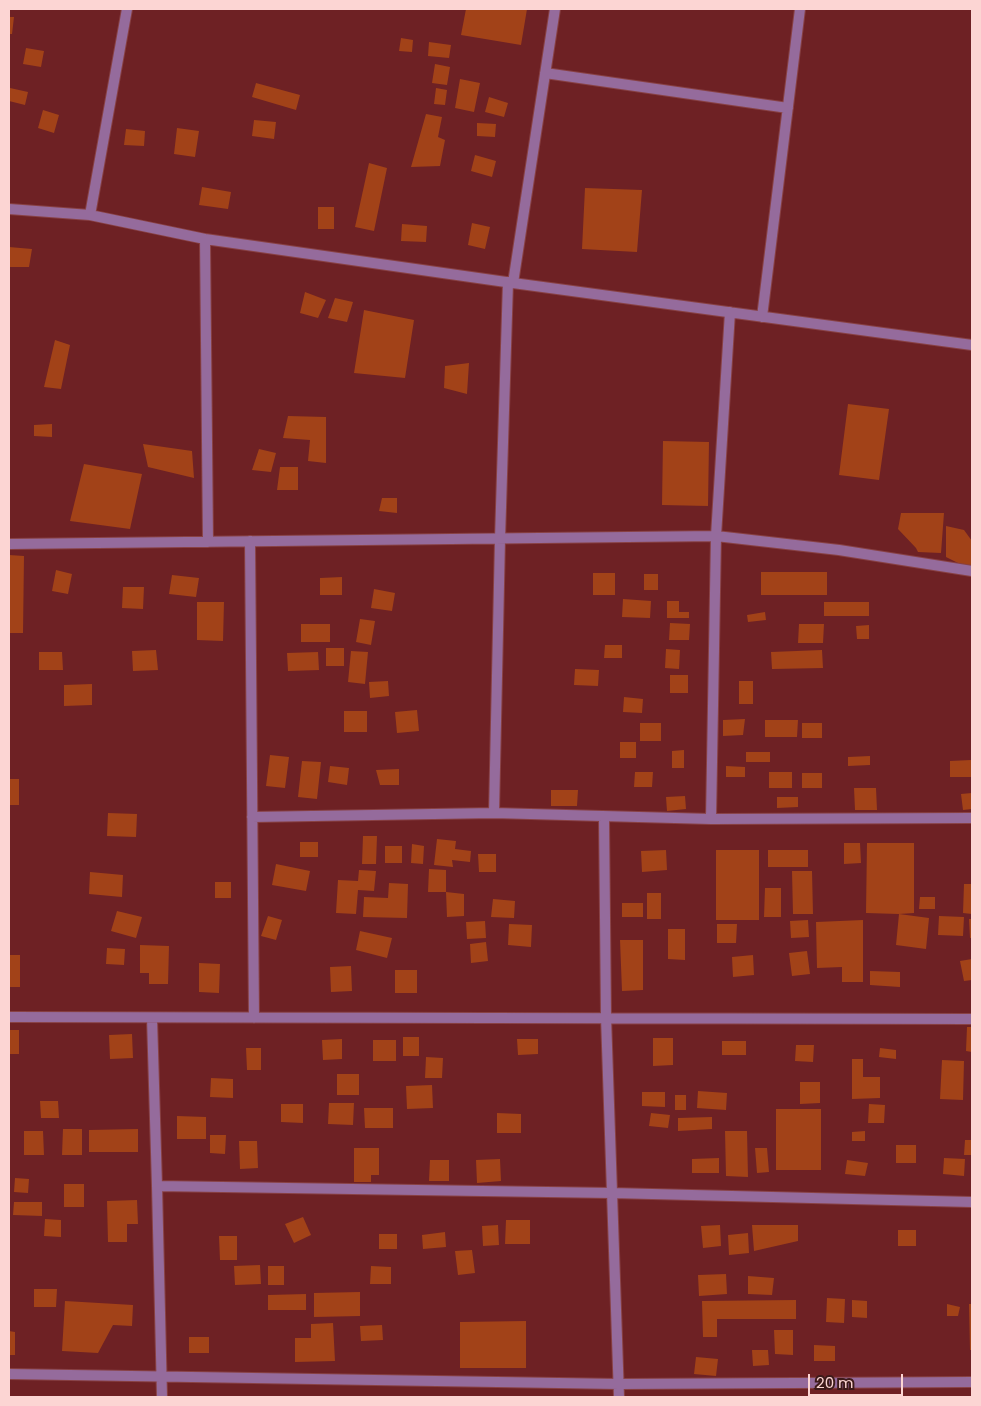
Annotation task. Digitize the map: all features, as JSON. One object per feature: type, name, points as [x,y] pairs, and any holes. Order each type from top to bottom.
[{"type":"street","points":[[90,215],[127,9]]},
{"type":"street","points":[[494,813],[500,539],[510,283],[555,9]]},
{"type":"street","points":[[762,317],[800,9]]},
{"type":"street","points":[[545,73],[788,108]]},
{"type":"street","points":[[9,208],[90,215],[206,239],[510,283],[972,345]]},
{"type":"street","points":[[206,239],[208,542]]},
{"type":"street","points":[[711,819],[716,536],[730,312]]},
{"type":"street","points":[[9,544],[716,536],[839,550],[972,571]]},
{"type":"street","points":[[250,542],[254,1018]]},
{"type":"street","points":[[252,817],[494,813],[711,819],[972,818]]},
{"type":"street","points":[[604,817],[606,1017],[619,1397]]},
{"type":"street","points":[[9,1017],[972,1019]]},
{"type":"street","points":[[152,1018],[162,1397]]},
{"type":"street","points":[[157,1186],[612,1193],[972,1202]]},
{"type":"street","points":[[9,1374],[619,1384],[972,1382]]},
{"type":"building","points":[[466,9],[527,9],[521,45],[461,35]]},
{"type":"building","points":[[9,17],[14,17],[12,34],[9,34]]},
{"type":"building","points":[[401,38],[413,40],[412,52],[399,51]]},
{"type":"building","points":[[429,42],[451,45],[449,58],[428,56]]},
{"type":"building","points":[[26,48],[44,51],[41,67],[23,64]]},
{"type":"building","points":[[435,64],[450,67],[447,85],[432,83]]},
{"type":"building","points":[[460,79],[480,83],[474,112],[455,108]]},
{"type":"building","points":[[256,83],[300,95],[296,110],[252,97]]},
{"type":"building","points":[[10,88],[28,92],[25,105],[9,101]]},
{"type":"building","points":[[436,88],[447,90],[445,105],[434,104]]},
{"type":"building","points":[[489,97],[508,103],[504,117],[485,112]]},
{"type":"building","points":[[43,110],[59,115],[54,133],[38,128]]},
{"type":"building","points":[[426,114],[442,117],[438,137],[445,140],[440,166],[411,167]]},
{"type":"building","points":[[254,120],[276,122],[274,139],[252,136]]},
{"type":"building","points":[[477,123],[496,124],[495,137],[477,136]]},
{"type":"building","points":[[177,128],[199,131],[195,157],[174,154]]},
{"type":"building","points":[[126,129],[145,131],[144,146],[124,145]]},
{"type":"building","points":[[475,155],[496,161],[492,177],[471,171]]},
{"type":"building","points":[[369,163],[387,168],[374,231],[355,227]]},
{"type":"building","points":[[202,187],[231,192],[228,209],[199,205]]},
{"type":"building","points":[[585,188],[642,190],[637,252],[582,249]]},
{"type":"building","points":[[318,207],[334,207],[334,229],[318,229]]},
{"type":"building","points":[[472,223],[490,227],[485,249],[468,245]]},
{"type":"building","points":[[402,224],[427,226],[426,242],[401,241]]},
{"type":"building","points":[[9,247],[32,249],[29,267],[9,267]]},
{"type":"building","points":[[305,292],[326,300],[318,318],[300,313]]},
{"type":"building","points":[[335,298],[353,302],[347,322],[328,318]]},
{"type":"building","points":[[364,310],[414,320],[405,378],[354,373]]},
{"type":"building","points":[[55,340],[70,345],[61,389],[44,387]]},
{"type":"building","points":[[469,363],[467,394],[444,388],[445,366]]},
{"type":"building","points":[[848,404],[889,409],[879,480],[839,475]]},
{"type":"building","points":[[288,416],[326,417],[326,463],[308,461],[310,440],[283,438]]},
{"type":"building","points":[[52,424],[52,437],[34,436],[34,425]]},
{"type":"building","points":[[663,441],[709,442],[708,506],[662,505]]},
{"type":"building","points":[[143,444],[192,451],[194,478],[148,467]]},
{"type":"building","points":[[259,449],[276,453],[271,472],[252,470]]},
{"type":"building","points":[[84,464],[142,474],[130,529],[70,521]]},
{"type":"building","points":[[280,467],[298,467],[298,490],[277,490]]},
{"type":"building","points":[[382,498],[397,498],[397,513],[379,511]]},
{"type":"building","points":[[901,513],[944,513],[941,553],[918,552],[898,529]]},
{"type":"building","points":[[946,526],[964,530],[972,541],[972,570],[946,557]]},
{"type":"building","points":[[9,555],[24,556],[23,633],[9,633]]},
{"type":"building","points":[[56,570],[72,574],[68,594],[52,591]]},
{"type":"building","points":[[761,572],[827,572],[827,595],[761,595]]},
{"type":"building","points":[[593,573],[615,573],[615,595],[593,595]]},
{"type":"building","points":[[644,574],[658,574],[658,590],[644,590]]},
{"type":"building","points":[[172,575],[199,578],[196,597],[169,594]]},
{"type":"building","points":[[342,577],[342,595],[320,595],[320,578]]},
{"type":"building","points":[[123,587],[144,587],[143,609],[122,608]]},
{"type":"building","points":[[374,589],[395,593],[392,611],[371,608]]},
{"type":"building","points":[[623,599],[651,601],[650,618],[622,617]]},
{"type":"building","points":[[667,601],[679,601],[679,612],[689,612],[689,618],[667,618]]},
{"type":"building","points":[[197,602],[224,602],[223,641],[197,640]]},
{"type":"building","points":[[824,602],[869,602],[869,616],[824,616]]},
{"type":"building","points":[[765,612],[766,620],[748,622],[747,615]]},
{"type":"building","points":[[360,619],[375,621],[371,645],[356,642]]},
{"type":"building","points":[[670,623],[690,624],[689,640],[669,640]]},
{"type":"building","points":[[301,624],[330,624],[330,642],[301,642]]},
{"type":"building","points":[[799,624],[824,624],[823,643],[798,643]]},
{"type":"building","points":[[869,625],[869,639],[857,639],[856,626]]},
{"type":"building","points":[[605,645],[622,645],[622,658],[604,658]]},
{"type":"building","points":[[326,648],[344,648],[344,666],[326,666]]},
{"type":"building","points":[[666,649],[680,650],[679,669],[665,668]]},
{"type":"building","points":[[156,650],[158,670],[133,671],[132,651]]},
{"type":"building","points":[[822,650],[823,668],[772,669],[771,652]]},
{"type":"building","points":[[351,651],[368,652],[365,684],[348,682]]},
{"type":"building","points":[[39,652],[62,652],[63,670],[39,670]]},
{"type":"building","points":[[318,652],[319,670],[288,671],[287,653]]},
{"type":"building","points":[[575,669],[599,670],[598,686],[574,685]]},
{"type":"building","points":[[670,675],[688,675],[688,693],[670,693]]},
{"type":"building","points":[[388,681],[389,696],[370,698],[369,682]]},
{"type":"building","points":[[739,681],[753,681],[753,704],[739,704]]},
{"type":"building","points":[[92,684],[92,705],[64,706],[64,685]]},
{"type":"building","points":[[624,697],[643,699],[642,713],[623,712]]},
{"type":"building","points":[[417,710],[419,731],[397,733],[395,712]]},
{"type":"building","points":[[344,711],[367,711],[367,732],[344,732]]},
{"type":"building","points":[[745,719],[743,735],[723,736],[723,720]]},
{"type":"building","points":[[765,720],[798,720],[797,737],[765,737]]},
{"type":"building","points":[[640,723],[661,723],[661,741],[640,741]]},
{"type":"building","points":[[802,723],[822,723],[822,738],[802,738]]},
{"type":"building","points":[[620,742],[636,742],[636,758],[620,758]]},
{"type":"building","points":[[684,750],[684,768],[672,768],[672,751]]},
{"type":"building","points":[[746,752],[770,752],[770,762],[746,762]]},
{"type":"building","points":[[270,755],[289,757],[285,788],[266,786]]},
{"type":"building","points":[[870,756],[870,765],[848,766],[848,757]]},
{"type":"building","points":[[971,760],[972,777],[950,777],[950,761]]},
{"type":"building","points":[[302,761],[321,762],[317,799],[298,797]]},
{"type":"building","points":[[330,766],[349,768],[347,785],[328,782]]},
{"type":"building","points":[[726,766],[745,767],[745,777],[726,777]]},
{"type":"building","points":[[399,769],[399,785],[380,785],[376,770]]},
{"type":"building","points":[[635,772],[653,772],[652,787],[634,787]]},
{"type":"building","points":[[769,772],[792,772],[792,788],[769,788]]},
{"type":"building","points":[[802,773],[822,773],[822,788],[802,788]]},
{"type":"building","points":[[9,779],[19,779],[19,805],[9,805]]},
{"type":"building","points":[[854,788],[876,788],[877,810],[855,810]]},
{"type":"building","points":[[551,790],[578,790],[577,806],[551,806]]},
{"type":"building","points":[[972,793],[972,809],[963,810],[961,794]]},
{"type":"building","points":[[685,796],[686,809],[667,811],[666,797]]},
{"type":"building","points":[[777,797],[798,797],[798,807],[777,808]]},
{"type":"building","points":[[108,813],[137,814],[136,837],[107,836]]},
{"type":"building","points":[[363,836],[377,836],[376,864],[362,864]]},
{"type":"building","points":[[437,839],[456,841],[455,849],[471,851],[470,862],[452,860],[453,867],[434,865]]},
{"type":"building","points":[[300,842],[318,842],[318,857],[300,857]]},
{"type":"building","points":[[844,843],[860,843],[861,863],[844,864]]},
{"type":"building","points":[[867,843],[914,843],[914,913],[866,913]]},
{"type":"building","points":[[412,844],[424,846],[423,864],[411,863]]},
{"type":"building","points":[[385,846],[402,846],[402,863],[385,863]]},
{"type":"building","points":[[666,850],[667,870],[642,872],[641,851]]},
{"type":"building","points":[[716,850],[759,850],[759,920],[716,920]]},
{"type":"building","points":[[768,850],[808,850],[808,867],[768,867]]},
{"type":"building","points":[[478,854],[496,854],[496,872],[479,872]]},
{"type":"building","points":[[276,864],[310,871],[306,891],[272,885]]},
{"type":"building","points":[[429,869],[446,870],[446,892],[428,892]]},
{"type":"building","points":[[359,870],[376,871],[374,891],[358,890],[356,914],[336,913],[338,880],[358,881]]},
{"type":"building","points":[[792,871],[812,871],[813,914],[793,914]]},
{"type":"building","points":[[90,872],[123,875],[122,897],[89,894]]},
{"type":"building","points":[[215,882],[231,882],[231,898],[215,898]]},
{"type":"building","points":[[389,883],[408,884],[407,918],[363,917],[364,897],[388,898]]},
{"type":"building","points":[[964,884],[972,884],[972,914],[963,913]]},
{"type":"building","points":[[765,888],[781,888],[781,917],[764,917]]},
{"type":"building","points":[[446,892],[464,894],[464,916],[447,917]]},
{"type":"building","points":[[647,893],[661,893],[661,919],[647,919]]},
{"type":"building","points":[[920,897],[935,897],[935,909],[919,909]]},
{"type":"building","points":[[493,899],[515,901],[514,918],[491,917]]},
{"type":"building","points":[[622,903],[643,903],[643,917],[622,917]]},
{"type":"building","points":[[117,911],[142,917],[136,938],[111,931]]},
{"type":"building","points":[[899,914],[929,918],[926,949],[896,945]]},
{"type":"building","points":[[268,916],[282,920],[276,940],[261,936]]},
{"type":"building","points":[[939,916],[964,917],[963,936],[938,935]]},
{"type":"building","points":[[969,919],[972,919],[972,938],[970,938]]},
{"type":"building","points":[[808,920],[809,937],[791,938],[790,921]]},
{"type":"building","points":[[863,920],[863,982],[842,982],[842,967],[817,968],[816,922]]},
{"type":"building","points":[[485,921],[486,938],[467,939],[466,922]]},
{"type":"building","points":[[509,924],[532,925],[531,947],[508,945]]},
{"type":"building","points":[[717,924],[737,924],[736,943],[717,943]]},
{"type":"building","points":[[668,929],[685,929],[685,960],[668,959]]},
{"type":"building","points":[[360,931],[392,938],[387,958],[356,950]]},
{"type":"building","points":[[620,940],[643,940],[643,990],[622,991]]},
{"type":"building","points":[[486,942],[488,961],[471,963],[470,944]]},
{"type":"building","points":[[140,945],[169,946],[168,984],[149,984],[149,973],[140,973]]},
{"type":"building","points":[[107,948],[125,949],[124,965],[106,964]]},
{"type":"building","points":[[807,951],[810,974],[792,976],[789,953]]},
{"type":"building","points":[[9,955],[20,955],[20,987],[9,987]]},
{"type":"building","points":[[753,955],[754,975],[733,977],[732,957]]},
{"type":"building","points":[[972,959],[972,980],[964,981],[960,961]]},
{"type":"building","points":[[199,963],[220,964],[219,993],[199,992]]},
{"type":"building","points":[[351,966],[352,991],[331,992],[330,967]]},
{"type":"building","points":[[395,970],[417,970],[417,993],[395,993]]},
{"type":"building","points":[[870,971],[900,972],[900,987],[870,985]]},
{"type":"building","points":[[967,1027],[972,1027],[972,1052],[966,1051]]},
{"type":"building","points":[[9,1030],[19,1030],[19,1054],[9,1054]]},
{"type":"building","points":[[132,1034],[133,1058],[110,1059],[109,1035]]},
{"type":"building","points":[[403,1037],[419,1037],[419,1056],[403,1056]]},
{"type":"building","points":[[653,1038],[673,1038],[673,1065],[653,1066]]},
{"type":"building","points":[[342,1039],[342,1059],[323,1060],[322,1040]]},
{"type":"building","points":[[517,1039],[538,1039],[538,1054],[518,1055]]},
{"type":"building","points":[[373,1040],[396,1040],[396,1061],[373,1061]]},
{"type":"building","points":[[722,1041],[746,1041],[746,1055],[722,1055]]},
{"type":"building","points":[[796,1045],[814,1045],[813,1062],[795,1061]]},
{"type":"building","points":[[246,1048],[261,1048],[261,1070],[247,1070]]},
{"type":"building","points":[[880,1048],[896,1050],[896,1059],[879,1057]]},
{"type":"building","points":[[426,1057],[443,1058],[442,1078],[425,1078]]},
{"type":"building","points":[[852,1059],[863,1059],[863,1077],[880,1077],[880,1098],[852,1099]]},
{"type":"building","points":[[942,1060],[964,1061],[963,1100],[940,1099]]},
{"type":"building","points":[[337,1074],[359,1074],[359,1095],[337,1095]]},
{"type":"building","points":[[211,1078],[233,1079],[233,1098],[210,1097]]},
{"type":"building","points":[[800,1082],[820,1082],[820,1103],[800,1104]]},
{"type":"building","points":[[432,1085],[433,1108],[407,1109],[406,1086]]},
{"type":"building","points":[[698,1091],[727,1093],[726,1110],[697,1108]]},
{"type":"building","points":[[642,1092],[665,1092],[665,1107],[642,1106]]},
{"type":"building","points":[[675,1095],[686,1095],[686,1110],[675,1110]]},
{"type":"building","points":[[40,1101],[58,1101],[59,1118],[41,1118]]},
{"type":"building","points":[[329,1103],[354,1103],[353,1125],[328,1124]]},
{"type":"building","points":[[281,1104],[303,1104],[303,1123],[281,1122]]},
{"type":"building","points":[[869,1104],[885,1105],[884,1123],[868,1123]]},
{"type":"building","points":[[364,1108],[393,1108],[393,1128],[365,1128]]},
{"type":"building","points":[[776,1109],[821,1109],[821,1170],[776,1170]]},
{"type":"building","points":[[497,1113],[521,1114],[521,1133],[497,1133]]},
{"type":"building","points":[[651,1113],[670,1115],[668,1128],[649,1126]]},
{"type":"building","points":[[177,1116],[206,1117],[206,1139],[177,1139]]},
{"type":"building","points":[[712,1117],[712,1129],[678,1131],[678,1118]]},
{"type":"building","points":[[63,1129],[82,1129],[82,1155],[62,1155]]},
{"type":"building","points":[[138,1129],[138,1152],[89,1152],[89,1130]]},
{"type":"building","points":[[24,1131],[43,1131],[44,1155],[24,1155]]},
{"type":"building","points":[[725,1131],[747,1131],[748,1177],[726,1176]]},
{"type":"building","points":[[865,1131],[865,1141],[852,1141],[852,1132]]},
{"type":"building","points":[[210,1135],[226,1135],[225,1154],[210,1153]]},
{"type":"building","points":[[965,1140],[972,1140],[972,1155],[964,1155]]},
{"type":"building","points":[[239,1141],[257,1141],[258,1168],[240,1169]]},
{"type":"building","points":[[896,1145],[916,1145],[916,1163],[896,1163]]},
{"type":"building","points":[[354,1148],[379,1148],[379,1175],[371,1175],[371,1182],[354,1182]]},
{"type":"building","points":[[755,1148],[767,1148],[769,1172],[757,1173]]},
{"type":"building","points":[[719,1158],[719,1173],[692,1173],[692,1159]]},
{"type":"building","points":[[944,1158],[965,1159],[964,1176],[943,1174]]},
{"type":"building","points":[[500,1159],[501,1181],[477,1183],[476,1160]]},
{"type":"building","points":[[430,1160],[449,1160],[449,1181],[429,1181]]},
{"type":"building","points":[[847,1160],[868,1163],[865,1176],[845,1174]]},
{"type":"building","points":[[15,1178],[29,1179],[28,1193],[14,1192]]},
{"type":"building","points":[[64,1184],[84,1184],[84,1207],[64,1207]]},
{"type":"building","points":[[137,1200],[138,1224],[127,1224],[127,1242],[108,1242],[107,1201]]},
{"type":"building","points":[[14,1202],[42,1202],[42,1216],[13,1215]]},
{"type":"building","points":[[303,1217],[311,1235],[294,1243],[285,1224]]},
{"type":"building","points":[[45,1219],[61,1220],[61,1237],[44,1236]]},
{"type":"building","points":[[506,1220],[530,1220],[530,1244],[505,1244]]},
{"type":"building","points":[[498,1225],[499,1245],[483,1246],[482,1226]]},
{"type":"building","points":[[720,1225],[721,1246],[703,1248],[701,1226]]},
{"type":"building","points":[[752,1225],[798,1225],[798,1241],[754,1251]]},
{"type":"building","points":[[898,1230],[916,1230],[916,1246],[898,1246]]},
{"type":"building","points":[[445,1232],[446,1247],[423,1249],[422,1235]]},
{"type":"building","points":[[748,1233],[749,1253],[729,1255],[728,1235]]},
{"type":"building","points":[[379,1234],[397,1234],[397,1249],[379,1249]]},
{"type":"building","points":[[219,1236],[237,1236],[237,1260],[220,1260]]},
{"type":"building","points":[[472,1250],[475,1273],[458,1275],[455,1251]]},
{"type":"building","points":[[260,1265],[261,1284],[235,1285],[234,1266]]},
{"type":"building","points":[[268,1266],[284,1266],[284,1285],[268,1285]]},
{"type":"building","points":[[371,1266],[391,1267],[391,1284],[370,1284]]},
{"type":"building","points":[[726,1274],[727,1294],[699,1296],[698,1275]]},
{"type":"building","points":[[748,1276],[774,1278],[772,1295],[748,1294]]},
{"type":"building","points":[[34,1289],[57,1289],[56,1307],[34,1307]]},
{"type":"building","points":[[360,1292],[360,1316],[314,1317],[314,1293]]},
{"type":"building","points":[[306,1294],[306,1310],[268,1310],[268,1295]]},
{"type":"building","points":[[827,1298],[845,1299],[844,1323],[826,1322]]},
{"type":"building","points":[[796,1300],[796,1319],[717,1319],[717,1337],[703,1337],[702,1301]]},
{"type":"building","points":[[852,1300],[867,1301],[867,1318],[852,1317]]},
{"type":"building","points":[[65,1301],[133,1305],[132,1326],[113,1325],[98,1353],[62,1351]]},
{"type":"building","points":[[947,1304],[960,1307],[958,1316],[947,1316]]},
{"type":"building","points":[[969,1304],[972,1304],[972,1350],[970,1350]]},
{"type":"building","points":[[526,1321],[526,1368],[460,1368],[460,1322]]},
{"type":"building","points":[[333,1323],[335,1361],[295,1362],[295,1338],[311,1338],[311,1324]]},
{"type":"building","points":[[382,1325],[383,1340],[361,1341],[360,1326]]},
{"type":"building","points":[[774,1330],[793,1330],[793,1355],[775,1354]]},
{"type":"building","points":[[9,1331],[15,1332],[15,1355],[9,1355]]},
{"type":"building","points":[[189,1337],[209,1337],[209,1353],[189,1353]]},
{"type":"building","points":[[814,1345],[835,1346],[835,1361],[814,1361]]},
{"type":"building","points":[[752,1350],[768,1350],[769,1365],[753,1366]]},
{"type":"building","points":[[696,1357],[718,1359],[716,1376],[694,1374]]}]
